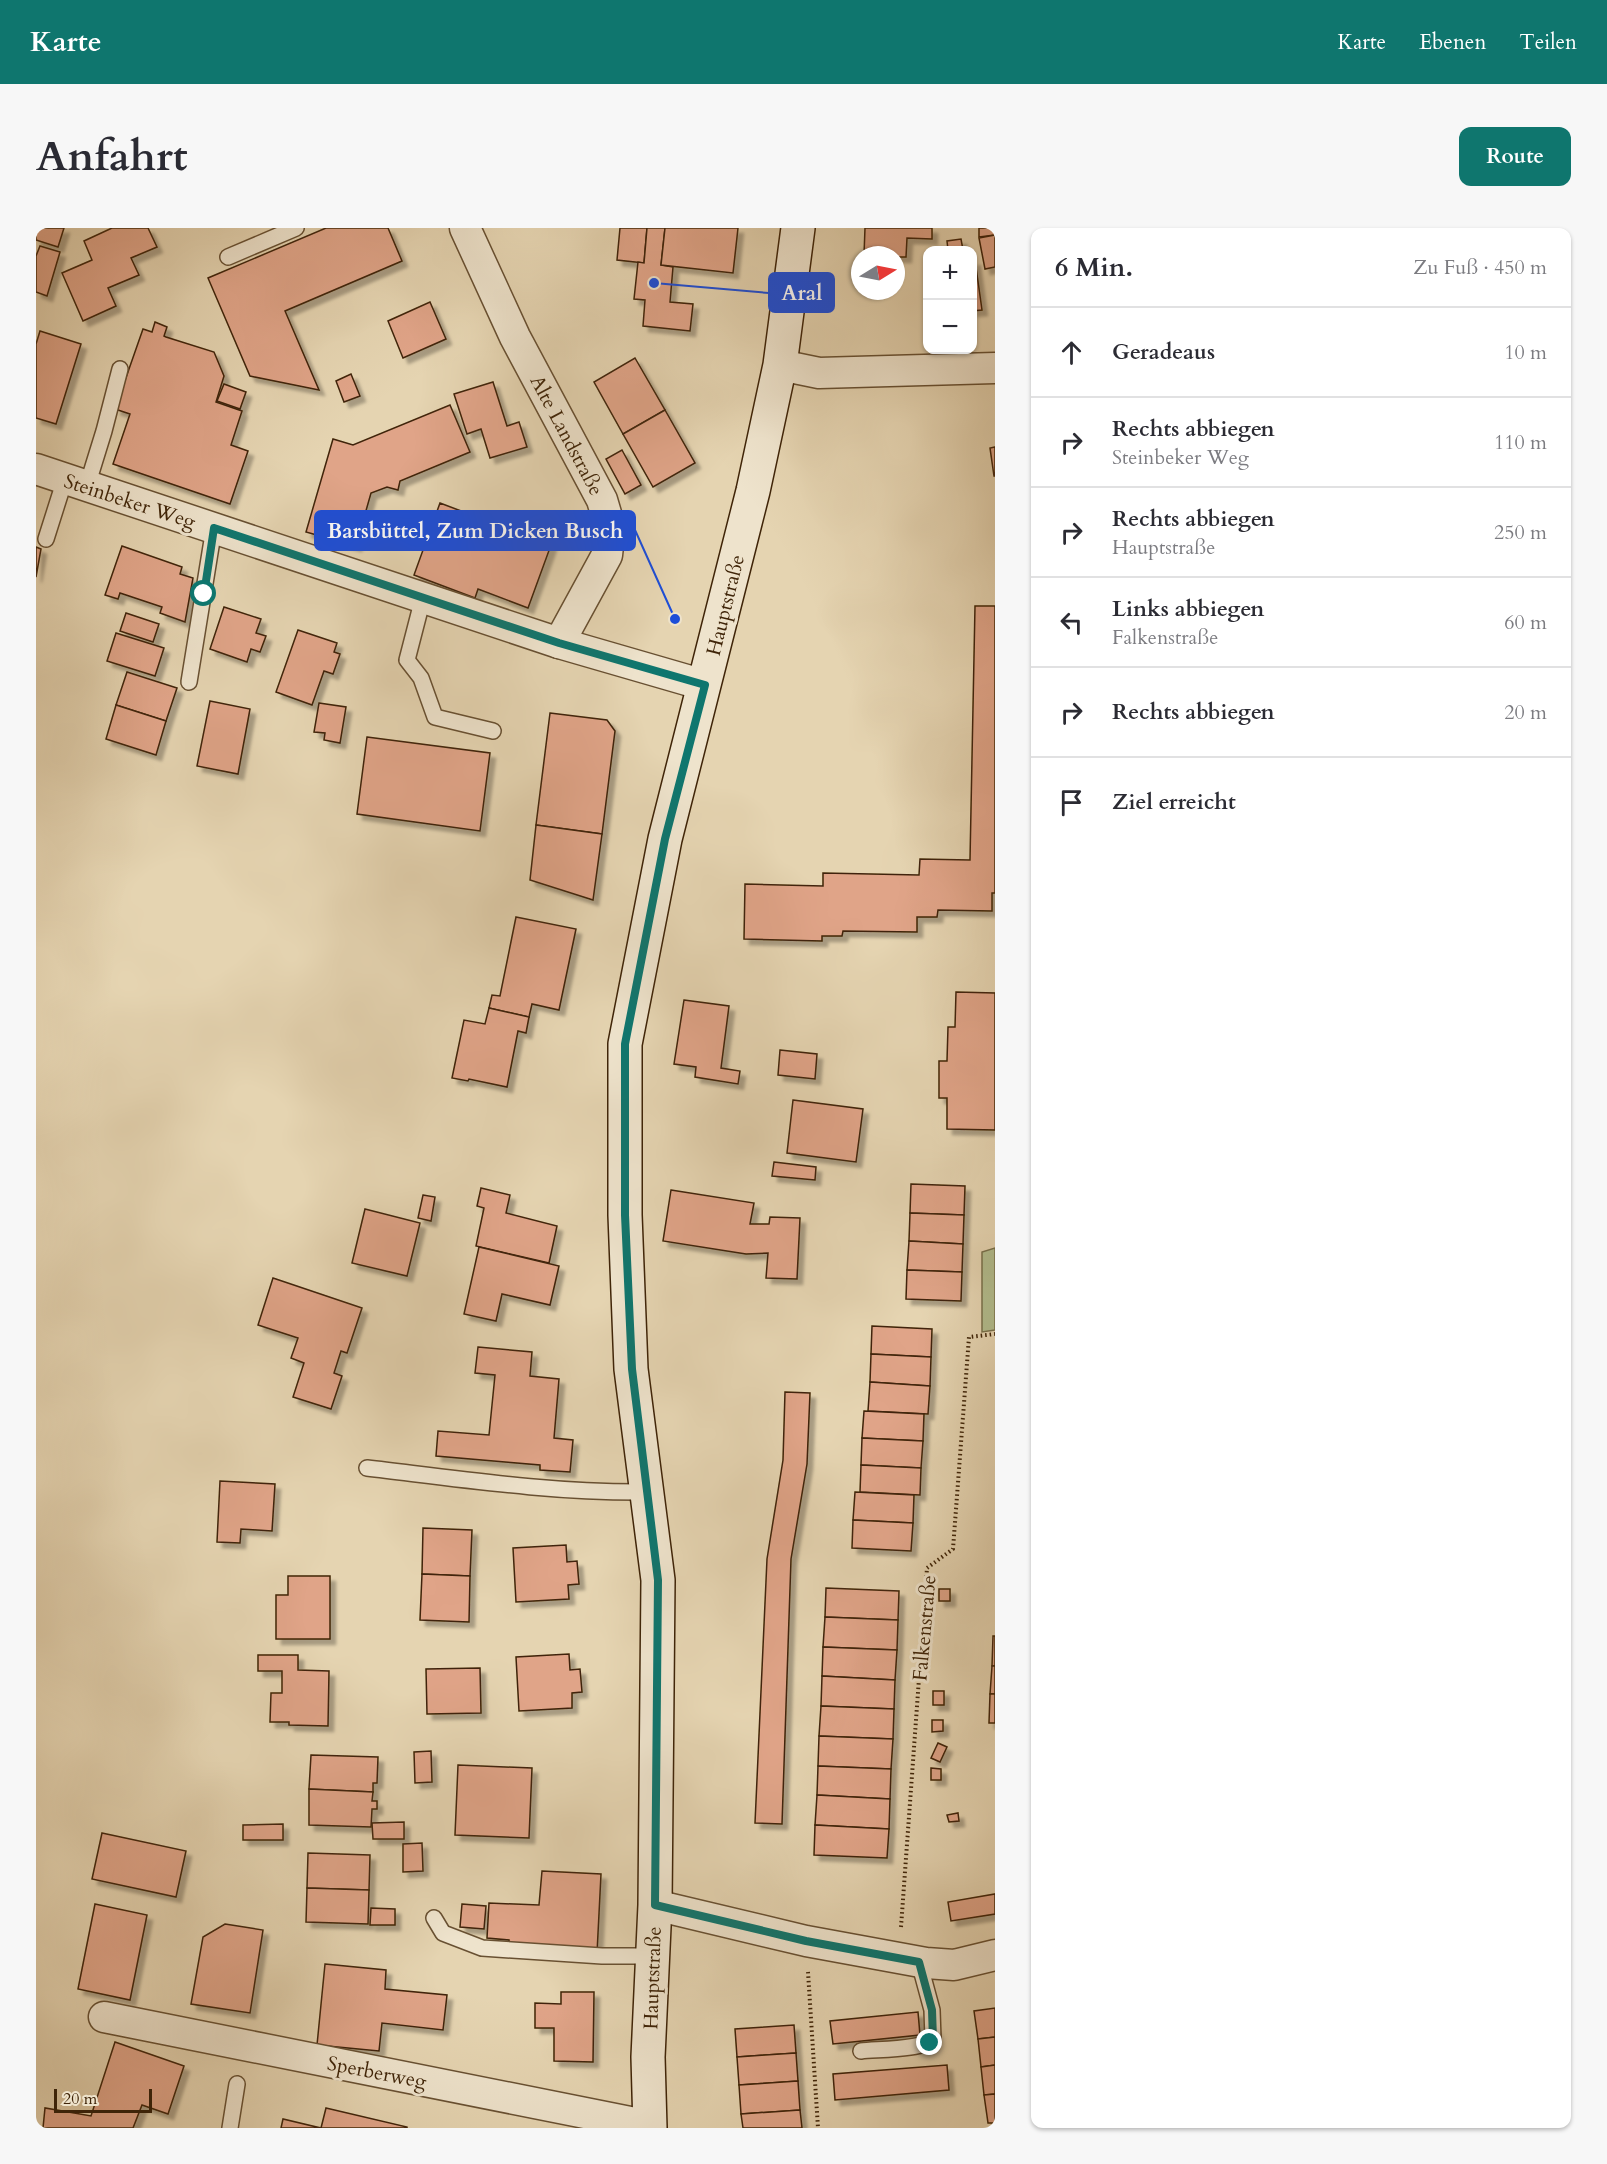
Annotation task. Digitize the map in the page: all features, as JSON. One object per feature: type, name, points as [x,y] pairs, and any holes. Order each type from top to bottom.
[{"type":"street","name":"Alte Landstraße","points":[[465,228],[515,337],[602,500],[610,526],[607,555],[559,643]]},
{"type":"street","name":"Hauptstraße","points":[[650,2127],[648,2057],[655,1905],[658,1580],[632,1369],[625,1215],[625,1044],[665,839],[753,491],[780,365],[798,228]]},
{"type":"street","points":[[780,365],[819,373],[995,368]]},
{"type":"street","name":"Steinbeker Weg","points":[[36,469],[559,643],[705,685]]},
{"type":"street","points":[[655,1905],[806,1941],[909,1960],[954,1965],[995,1955]]},
{"type":"street","name":"Sperberweg","points":[[104,2018],[650,2127]]},
{"type":"lane","points":[[228,257],[296,228]]},
{"type":"lane","points":[[46,539],[104,431],[120,369]]},
{"type":"lane","points":[[189,682],[214,528]]},
{"type":"lane","points":[[423,598],[407,660],[421,678],[435,717],[493,731]]},
{"type":"lane","points":[[367,1468],[525,1486],[647,1492]]},
{"type":"lane","points":[[434,1917],[442,1933],[482,1948],[602,1956],[652,1956]]},
{"type":"lane","points":[[861,2051],[919,2046],[930,2043],[933,2039],[932,2010],[909,1960]]},
{"type":"lane","points":[[230,2128],[237,2084]]},
{"type":"path","name":"Falkenstraße","points":[[909,1960],[927,1568],[953,1550],[969,1337],[995,1334]]},
{"type":"path","points":[[806,1941],[818,2128]]},
{"type":"green space","points":[[995,1248],[995,1330],[982,1332],[982,1252]]},
{"type":"building","points":[[36,228],[64,228],[58,247],[36,240]]},
{"type":"building","points":[[112,228],[148,228],[157,247],[131,258],[139,275],[108,288],[116,306],[83,321],[62,273],[92,260],[84,241]]},
{"type":"building","points":[[326,228],[388,228],[402,261],[285,311],[319,390],[250,376],[208,278]]},
{"type":"building","points":[[620,228],[647,228],[644,263],[617,260]]},
{"type":"building","points":[[647,228],[665,228],[661,265],[673,267],[670,302],[693,304],[690,331],[643,326],[645,300],[634,299],[638,262],[644,263]]},
{"type":"building","points":[[665,228],[738,228],[733,273],[661,265]]},
{"type":"building","points":[[865,228],[932,228],[932,239],[907,238],[906,257],[905,246],[864,246]]},
{"type":"building","points":[[979,228],[995,228],[995,235],[979,237]]},
{"type":"building","points":[[995,235],[995,267],[985,269],[979,238]]},
{"type":"building","points":[[961,239],[962,246],[948,246],[947,241]]},
{"type":"building","points":[[40,246],[60,252],[47,296],[36,292],[36,256]]},
{"type":"building","points":[[977,274],[982,310],[977,310]]},
{"type":"building","points":[[430,302],[446,339],[403,358],[388,321]]},
{"type":"building","points":[[155,322],[167,327],[164,336],[214,352],[224,376],[216,402],[242,411],[231,445],[248,451],[230,504],[113,464],[130,414],[115,409],[143,329],[152,332]]},
{"type":"building","points":[[40,331],[81,344],[56,424],[36,418],[36,344]]},
{"type":"building","points":[[635,358],[665,410],[623,434],[594,382]]},
{"type":"building","points":[[351,374],[360,396],[344,402],[336,381]]},
{"type":"building","points":[[493,382],[507,426],[519,422],[527,447],[490,458],[481,429],[467,434],[454,394]]},
{"type":"building","points":[[224,384],[246,392],[240,409],[217,401]]},
{"type":"building","points":[[450,405],[470,452],[400,481],[398,490],[387,487],[371,493],[356,546],[306,532],[333,439],[353,445]]},
{"type":"building","points":[[665,410],[695,463],[653,487],[623,434]]},
{"type":"building","points":[[995,447],[995,476],[994,476],[990,448]]},
{"type":"building","points":[[622,450],[641,485],[625,494],[606,459]]},
{"type":"building","points":[[440,503],[551,545],[528,608],[478,589],[475,598],[414,575]]},
{"type":"building","points":[[122,546],[182,567],[180,574],[193,578],[185,622],[160,613],[162,607],[120,593],[118,599],[105,595]]},
{"type":"building","points":[[36,547],[41,549],[36,577]]},
{"type":"building","points":[[975,606],[995,606],[995,893],[992,893],[992,911],[938,910],[937,917],[917,917],[917,932],[843,931],[842,936],[822,936],[822,941],[744,939],[745,884],[823,886],[823,873],[919,875],[920,859],[970,860]]},
{"type":"building","points":[[224,607],[261,619],[256,633],[266,636],[260,652],[251,649],[247,662],[210,649]]},
{"type":"building","points":[[126,613],[159,624],[153,642],[120,631]]},
{"type":"building","points":[[298,630],[337,643],[334,652],[340,654],[333,674],[324,671],[312,705],[276,692]]},
{"type":"building","points":[[116,633],[164,648],[155,676],[107,661]]},
{"type":"building","points":[[127,672],[177,688],[166,721],[116,705]]},
{"type":"building","points":[[210,701],[250,709],[238,774],[197,766]]},
{"type":"building","points":[[319,703],[346,707],[340,743],[324,740],[325,733],[314,732]]},
{"type":"building","points":[[116,705],[166,721],[156,755],[106,739]]},
{"type":"building","points":[[550,713],[607,720],[615,731],[602,834],[536,825]]},
{"type":"building","points":[[367,737],[490,753],[480,831],[357,814]]},
{"type":"building","points":[[536,825],[602,834],[593,900],[530,880]]},
{"type":"building","points":[[516,917],[576,929],[559,1010],[532,1004],[529,1017],[489,1008],[492,995],[500,996]]},
{"type":"building","points":[[956,992],[995,993],[995,1130],[947,1129],[947,1098],[939,1098],[939,1061],[947,1061],[948,1027],[955,1027]]},
{"type":"building","points":[[684,1000],[729,1006],[721,1068],[740,1071],[738,1084],[695,1077],[696,1067],[674,1064]]},
{"type":"building","points":[[489,1008],[529,1017],[526,1033],[518,1031],[507,1087],[452,1078],[464,1020],[485,1024]]},
{"type":"building","points":[[780,1050],[817,1054],[815,1079],[778,1075]]},
{"type":"building","points":[[793,1100],[863,1109],[856,1162],[787,1153]]},
{"type":"building","points":[[774,1162],[816,1167],[815,1180],[772,1176]]},
{"type":"building","points":[[911,1184],[965,1186],[964,1215],[910,1213]]},
{"type":"building","points":[[481,1188],[510,1195],[506,1213],[557,1226],[549,1263],[476,1246],[484,1208],[477,1206]]},
{"type":"building","points":[[671,1190],[754,1203],[750,1224],[769,1224],[770,1217],[800,1218],[797,1279],[766,1278],[768,1253],[746,1254],[663,1241]]},
{"type":"building","points":[[423,1195],[435,1197],[431,1221],[418,1218]]},
{"type":"building","points":[[365,1209],[420,1223],[407,1276],[352,1263]]},
{"type":"building","points":[[910,1213],[964,1215],[963,1244],[909,1241]]},
{"type":"building","points":[[909,1241],[963,1244],[962,1272],[907,1270]]},
{"type":"building","points":[[479,1247],[559,1266],[550,1305],[502,1294],[496,1321],[464,1314]]},
{"type":"building","points":[[907,1270],[962,1272],[961,1301],[906,1299]]},
{"type":"building","points":[[273,1278],[362,1308],[347,1353],[341,1351],[334,1373],[342,1376],[331,1409],[293,1397],[304,1363],[291,1358],[298,1338],[258,1325]]},
{"type":"building","points":[[872,1326],[932,1329],[931,1357],[871,1354]]},
{"type":"building","points":[[478,1347],[532,1352],[530,1376],[559,1379],[554,1438],[573,1440],[570,1472],[540,1470],[540,1465],[436,1456],[438,1431],[489,1435],[495,1375],[475,1373]]},
{"type":"building","points":[[871,1354],[931,1357],[930,1386],[870,1382]]},
{"type":"building","points":[[870,1382],[930,1386],[928,1414],[868,1411]]},
{"type":"building","points":[[785,1392],[810,1393],[807,1464],[791,1559],[782,1824],[755,1823],[767,1559],[783,1460]]},
{"type":"building","points":[[864,1411],[924,1414],[923,1441],[862,1438]]},
{"type":"building","points":[[862,1438],[923,1441],[921,1468],[861,1465]]},
{"type":"building","points":[[861,1465],[921,1468],[920,1495],[860,1492]]},
{"type":"building","points":[[220,1481],[275,1484],[272,1531],[241,1529],[240,1543],[217,1542]]},
{"type":"building","points":[[855,1492],[914,1495],[913,1523],[853,1520]]},
{"type":"building","points":[[853,1520],[913,1523],[911,1551],[852,1548]]},
{"type":"building","points":[[423,1528],[472,1530],[470,1576],[422,1574]]},
{"type":"building","points":[[566,1545],[567,1562],[577,1561],[579,1584],[568,1585],[569,1599],[516,1602],[513,1548]]},
{"type":"building","points":[[422,1574],[470,1576],[469,1622],[420,1620]]},
{"type":"building","points":[[288,1576],[330,1576],[330,1639],[276,1639],[276,1595],[288,1595]]},
{"type":"building","points":[[826,1588],[899,1591],[898,1620],[825,1617]]},
{"type":"building","points":[[939,1589],[950,1589],[950,1601],[939,1601]]},
{"type":"building","points":[[825,1617],[898,1620],[897,1650],[823,1647]]},
{"type":"building","points":[[993,1636],[995,1636],[995,1666],[992,1666]]},
{"type":"building","points":[[823,1647],[897,1650],[895,1680],[822,1676]]},
{"type":"building","points":[[569,1654],[570,1670],[580,1669],[582,1692],[572,1693],[572,1708],[519,1711],[516,1657]]},
{"type":"building","points":[[258,1655],[298,1655],[298,1670],[329,1671],[328,1726],[270,1722],[271,1693],[282,1693],[282,1671],[258,1671]]},
{"type":"building","points":[[992,1666],[995,1666],[995,1694],[990,1694]]},
{"type":"building","points":[[480,1668],[481,1713],[427,1714],[426,1669]]},
{"type":"building","points":[[822,1676],[895,1680],[894,1709],[821,1706]]},
{"type":"building","points":[[933,1691],[944,1691],[944,1705],[933,1705]]},
{"type":"building","points":[[990,1694],[995,1694],[995,1723],[989,1723]]},
{"type":"building","points":[[821,1706],[894,1709],[893,1739],[819,1736]]},
{"type":"building","points":[[932,1720],[943,1720],[943,1731],[932,1732]]},
{"type":"building","points":[[819,1736],[893,1739],[891,1769],[818,1766]]},
{"type":"building","points":[[938,1743],[947,1747],[940,1762],[931,1758]]},
{"type":"building","points":[[431,1751],[432,1782],[415,1783],[414,1752]]},
{"type":"building","points":[[311,1755],[378,1757],[377,1783],[373,1783],[373,1792],[309,1789]]},
{"type":"building","points":[[458,1765],[532,1768],[529,1838],[455,1835]]},
{"type":"building","points":[[818,1766],[891,1769],[890,1799],[817,1795]]},
{"type":"building","points":[[931,1768],[941,1769],[941,1780],[931,1780]]},
{"type":"building","points":[[309,1789],[373,1792],[372,1801],[377,1801],[377,1809],[372,1809],[371,1827],[309,1825]]},
{"type":"building","points":[[817,1795],[890,1799],[889,1829],[815,1825]]},
{"type":"building","points":[[958,1813],[959,1821],[949,1822],[947,1815]]},
{"type":"building","points":[[404,1822],[404,1839],[373,1839],[372,1823]]},
{"type":"building","points":[[283,1824],[283,1840],[243,1840],[243,1825]]},
{"type":"building","points":[[815,1825],[889,1829],[887,1858],[814,1855]]},
{"type":"building","points":[[102,1833],[186,1851],[176,1897],[92,1879]]},
{"type":"building","points":[[422,1843],[423,1871],[403,1872],[403,1844]]},
{"type":"building","points":[[308,1853],[370,1855],[369,1890],[307,1888]]},
{"type":"building","points":[[542,1871],[601,1874],[597,1953],[509,1949],[509,1940],[487,1938],[489,1903],[539,1905]]},
{"type":"building","points":[[307,1888],[369,1890],[368,1924],[306,1922]]},
{"type":"building","points":[[995,1894],[995,1914],[951,1921],[948,1902]]},
{"type":"building","points":[[95,1904],[147,1915],[130,2000],[78,1989]]},
{"type":"building","points":[[462,1904],[486,1906],[484,1929],[460,1927]]},
{"type":"building","points":[[371,1908],[395,1909],[395,1925],[370,1925]]},
{"type":"building","points":[[225,1924],[263,1930],[250,2013],[191,2004],[203,1937]]},
{"type":"building","points":[[325,1964],[386,1970],[385,1989],[447,1995],[443,2030],[382,2023],[379,2051],[317,2045]]},
{"type":"building","points":[[561,1992],[594,1992],[593,2062],[554,2061],[554,2028],[535,2028],[535,2003],[561,2004]]},
{"type":"building","points":[[995,2008],[995,2037],[978,2039],[974,2011]]},
{"type":"building","points":[[918,2012],[920,2035],[833,2044],[830,2021]]},
{"type":"building","points":[[794,2025],[796,2053],[737,2057],[735,2029]]},
{"type":"building","points":[[995,2037],[995,2065],[981,2067],[978,2039]]},
{"type":"building","points":[[115,2042],[184,2066],[168,2114],[142,2105],[133,2128],[43,2128],[45,2108],[91,2116]]},
{"type":"building","points":[[796,2053],[798,2081],[739,2085],[737,2057]]},
{"type":"building","points":[[947,2065],[949,2090],[835,2100],[833,2074]]},
{"type":"building","points":[[995,2065],[995,2094],[984,2095],[981,2067]]},
{"type":"building","points":[[798,2081],[800,2110],[741,2114],[739,2085]]},
{"type":"building","points":[[995,2094],[995,2123],[988,2123],[984,2095]]},
{"type":"building","points":[[326,2108],[407,2127],[407,2128],[321,2128]]},
{"type":"building","points":[[800,2110],[802,2128],[743,2128],[741,2114]]},
{"type":"building","points":[[283,2119],[321,2128],[281,2128]]},
{"type":"place","name":"Aral","points":[[654,283]]},
{"type":"place","name":"Barsbüttel, Zum Dicken Busch","points":[[675,619]]},
{"type":"route","points":[[204,594],[214,528],[559,643],[705,685],[665,839],[625,1044],[625,1215],[632,1369],[658,1580],[655,1905],[806,1941],[919,1962],[932,2010],[934,2028],[933,2039],[930,2043]]}]
